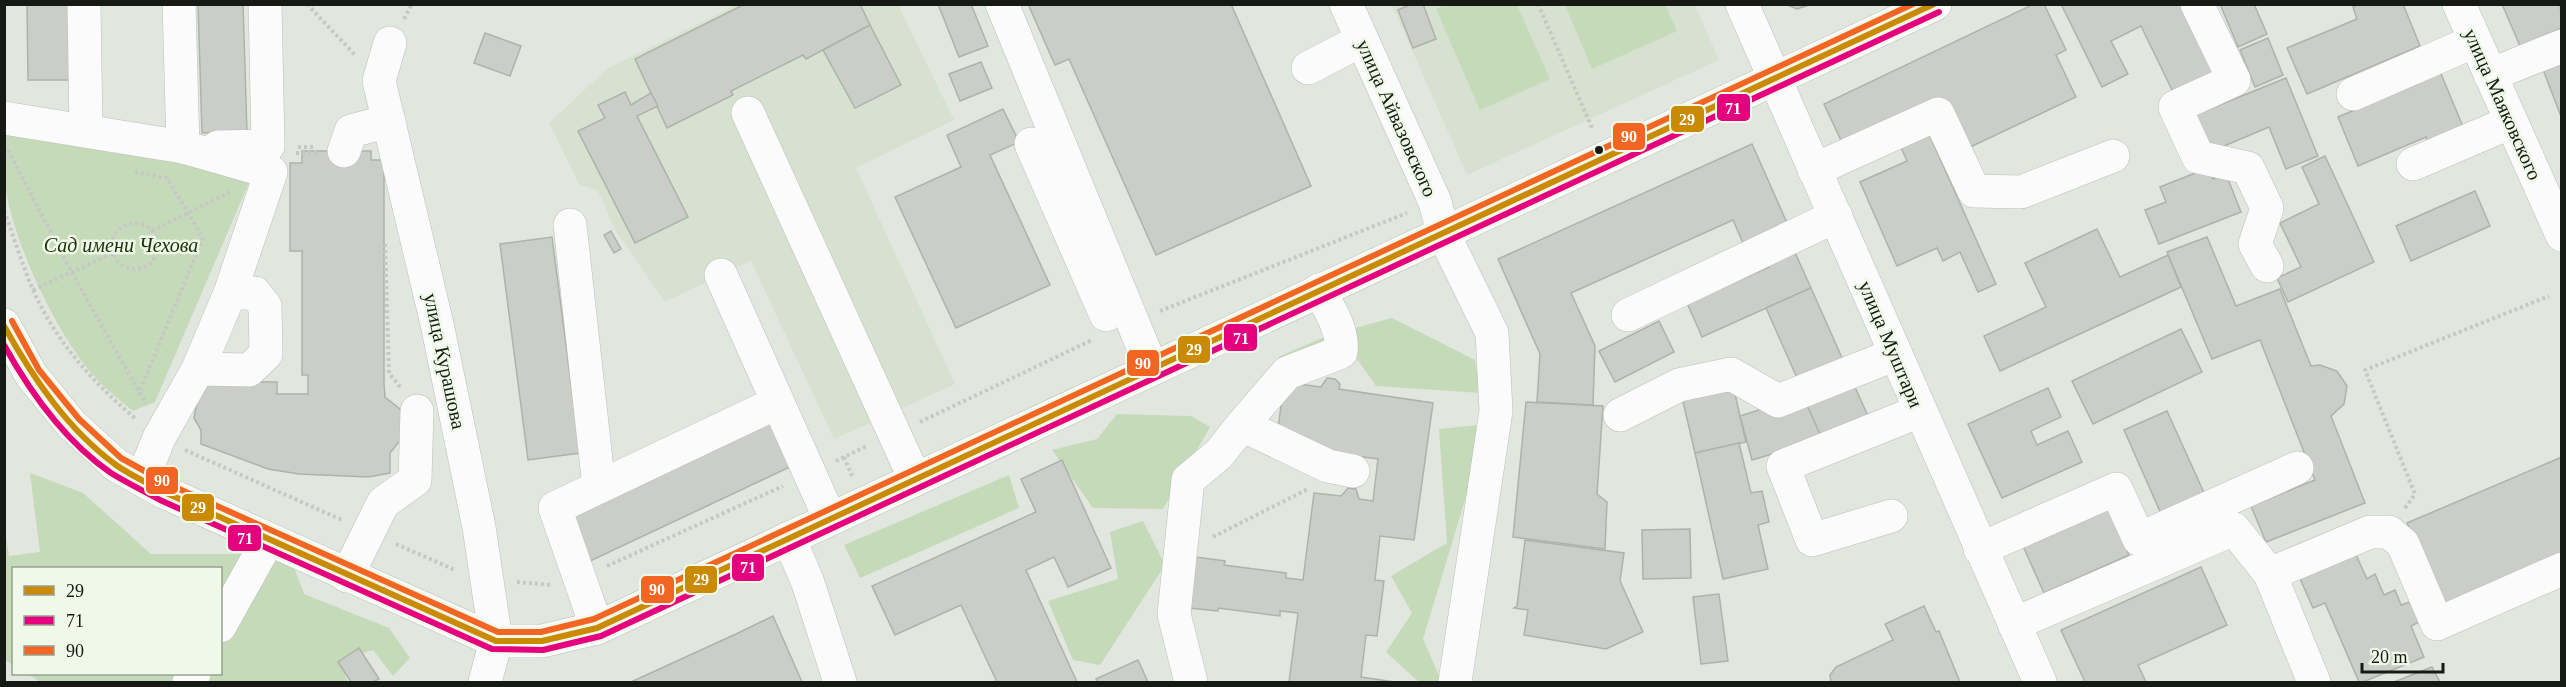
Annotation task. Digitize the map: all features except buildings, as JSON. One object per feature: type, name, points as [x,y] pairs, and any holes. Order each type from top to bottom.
[{"type":"main road","points":[[84,4],[86,130]]},
{"type":"main road","points":[[179,4],[183,147]]},
{"type":"main road","points":[[183,147],[268,146],[265,4]]},
{"type":"main road","points":[[1002,4],[1122,326],[1142,373]]},
{"type":"main road","name":"улица Айвазовского","points":[[1346,4],[1435,202],[1443,233],[1492,333],[1496,411],[1455,682]]},
{"type":"main road","name":"улица Муштари","points":[[1742,4],[2040,682]]},
{"type":"main road","points":[[4,324],[31,375],[72,426],[116,465],[142,480],[268,540],[496,641],[542,641],[597,628],[1320,290],[1775,81],[1935,4]]},
{"type":"main road","points":[[2197,4],[2234,80],[2175,107],[2199,157],[2248,168],[2266,208],[2255,244],[2266,266]]},
{"type":"main road","name":"улица Маяковского","points":[[2459,4],[2562,236]]},
{"type":"main road","points":[[1308,68],[1362,40]]},
{"type":"main road","points":[[2353,94],[2475,41]]},
{"type":"main road","points":[[379,81],[390,43]]},
{"type":"main road","points":[[2490,75],[2562,46]]},
{"type":"main road","name":"улица Курашова","points":[[379,81],[437,324],[479,527],[496,641],[485,682]]},
{"type":"main road","points":[[748,113],[915,479]]},
{"type":"main road","points":[[1814,170],[1938,114],[1974,191],[2021,192],[2113,156]]},
{"type":"main road","points":[[336,152],[351,131],[389,121]]},
{"type":"main road","points":[[2413,164],[2511,122]]},
{"type":"main road","points":[[6,134],[86,130],[283,162],[198,369],[159,438],[142,480]]},
{"type":"main road","points":[[1031,144],[1122,326]]},
{"type":"main road","points":[[1628,315],[1836,216]]},
{"type":"main road","points":[[570,225],[599,487]]},
{"type":"main road","points":[[721,275],[776,403],[830,519]]},
{"type":"main road","points":[[1191,682],[1174,614],[1188,480],[1219,454],[1287,373],[1341,352],[1343,343],[1339,330],[1320,290]]},
{"type":"main road","points":[[198,369],[249,370],[266,354],[265,306],[255,292],[230,292]]},
{"type":"main road","points":[[1620,415],[1679,385],[1731,374],[1778,401],[1896,354]]},
{"type":"main road","points":[[597,628],[555,508],[776,403]]},
{"type":"main road","points":[[346,576],[383,502],[415,480],[417,411]]},
{"type":"main road","points":[[1891,516],[1812,540],[1783,466],[1920,411]]},
{"type":"main road","points":[[1242,425],[1340,468]]},
{"type":"main road","points":[[1980,549],[2116,489],[2139,539],[2297,468]]},
{"type":"main road","points":[[2014,624],[2234,529],[2270,574],[2314,682]]},
{"type":"main road","points":[[2270,574],[2370,532],[2389,532],[2403,544],[2437,624],[2562,569]]},
{"type":"main road","points":[[789,538],[808,583],[840,682]]},
{"type":"main road","points":[[222,622],[268,540]]},
{"type":"path","points":[[307,4],[379,81]]},
{"type":"path","points":[[1538,4],[1593,130]]},
{"type":"path","points":[[4,144],[6,134]]},
{"type":"path","points":[[6,134],[19,151]]},
{"type":"path","points":[[6,134],[72,273],[150,412],[159,438]]},
{"type":"path","points":[[152,231],[283,162],[336,152]]},
{"type":"path","points":[[133,172],[167,178],[203,238],[139,393]]},
{"type":"path","points":[[4,211],[33,290],[63,344],[107,395],[159,438],[471,577],[553,585],[617,563],[1122,326],[1413,211]]},
{"type":"path","points":[[144,225],[152,231],[158,248],[150,263],[134,269],[118,261],[113,253],[112,243],[116,233],[123,226],[144,225]]},
{"type":"path","points":[[385,234],[389,373],[417,411]]},
{"type":"path","points":[[33,290],[113,253]]},
{"type":"path","points":[[2389,532],[2415,494],[2365,370],[2549,296]]},
{"type":"path","points":[[1182,552],[1308,488],[1340,468]]},
{"type":"shaded area","points":[[736,5],[898,5],[954,120],[856,168],[955,384],[834,439],[751,261],[665,302],[614,228],[598,191],[579,184],[549,123],[607,69]]},
{"type":"shaded area","points":[[1392,5],[1695,5],[1719,60],[1467,175]]},
{"type":"green space","points":[[1445,5],[1517,5],[1550,79],[1480,110],[1436,9]]},
{"type":"green space","points":[[1565,5],[1665,5],[1677,31],[1592,69]]},
{"type":"green space","name":"Сад имени Чехова","points":[[4,134],[254,171],[155,402],[133,411],[113,395],[99,382],[81,359],[52,313],[27,259],[9,207],[4,178]]},
{"type":"green space","points":[[1392,318],[1475,360],[1480,393],[1376,386],[1357,359],[1299,376],[1278,357],[1329,335]]},
{"type":"green space","points":[[1117,414],[1191,416],[1210,427],[1163,509],[1093,508],[1052,450],[1097,439]]},
{"type":"green space","points":[[1478,425],[1474,470],[1423,639],[1442,682],[1419,682],[1386,652],[1412,613],[1391,576],[1447,543],[1439,429]]},
{"type":"green space","points":[[30,473],[83,493],[151,554],[289,554],[304,594],[389,628],[410,658],[393,676],[373,650],[339,660],[348,682],[41,682],[29,675],[222,675],[222,567],[12,567],[12,664],[5,660],[4,525],[9,556],[40,552]]},
{"type":"green space","points":[[1009,475],[1019,508],[860,578],[844,545]]},
{"type":"green space","points":[[1143,521],[1165,565],[1100,665],[1073,660],[1048,601],[1118,579],[1110,532]]},
{"type":"transit line","name":"90","points":[[12,321],[39,370],[79,419],[121,458],[168,484],[498,632],[541,632],[594,619],[1913,4]]},
{"type":"transit line","name":"29","points":[[4,326],[52,402],[98,451],[127,472],[164,492],[496,641],[542,641],[597,628],[1934,4]]},
{"type":"transit line","name":"71","points":[[4,345],[37,398],[64,431],[95,461],[123,480],[160,500],[492,649],[543,650],[601,636],[1939,12]]}]
